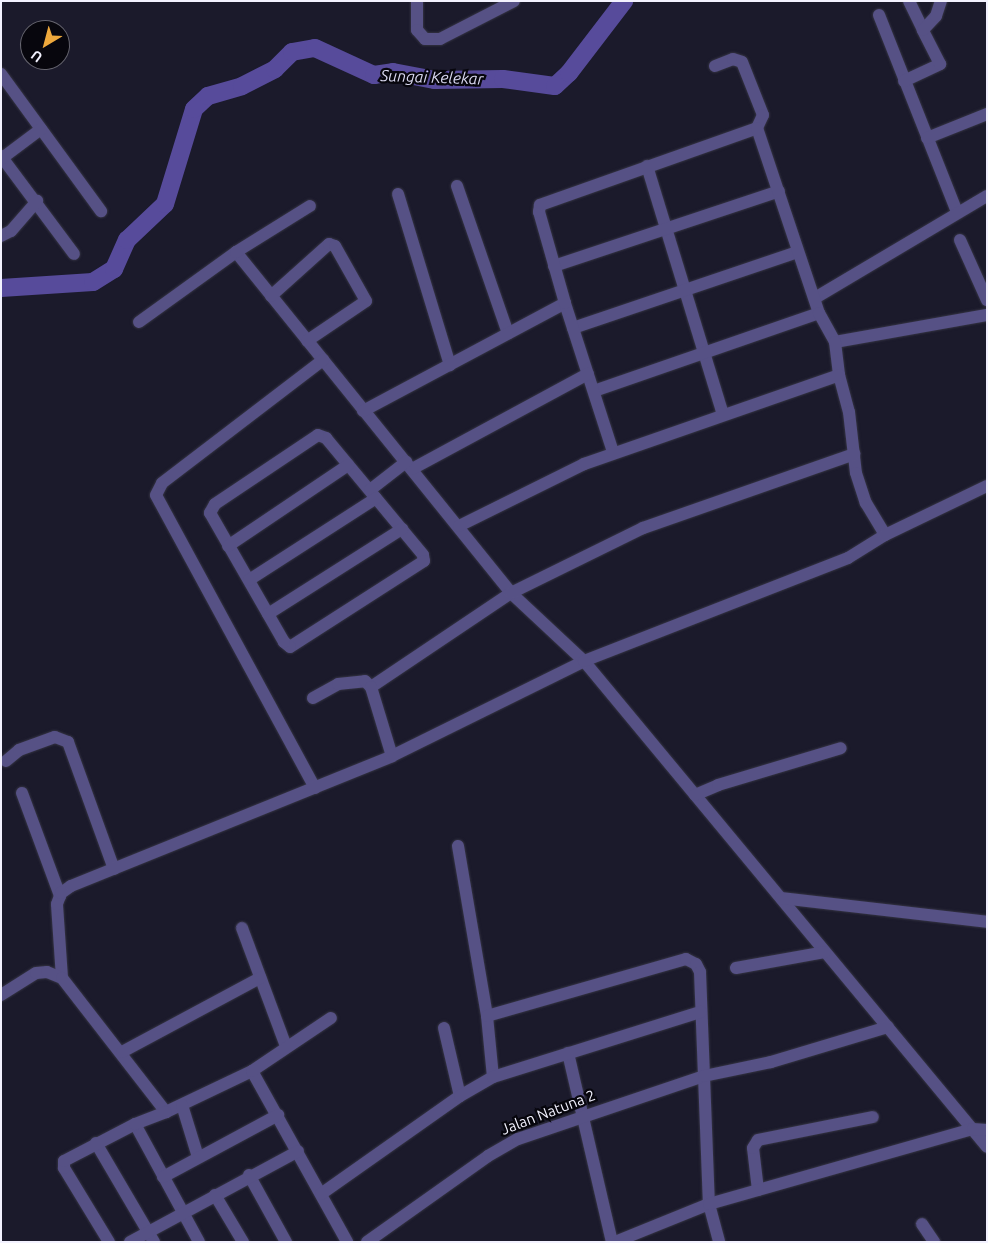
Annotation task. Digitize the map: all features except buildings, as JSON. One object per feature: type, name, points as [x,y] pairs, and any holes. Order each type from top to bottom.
[{"type":"street","points":[[417,1],[417,30],[425,39],[440,39],[514,1]]},
{"type":"street","points":[[904,81],[940,64],[909,1]]},
{"type":"street","points":[[923,30],[936,16],[941,1]]},
{"type":"street","points":[[879,15],[957,212]]},
{"type":"street","points":[[715,66],[737,58],[742,62],[763,115],[757,128],[819,313],[835,342],[839,375],[849,412],[854,454],[863,496],[885,535]]},
{"type":"street","points":[[1,74],[101,211]]},
{"type":"street","points":[[927,138],[987,114]]},
{"type":"street","points":[[613,452],[554,266],[539,212],[542,202],[757,128]]},
{"type":"street","points":[[41,129],[2,157],[37,201],[74,254]]},
{"type":"street","points":[[647,166],[706,353],[723,415]]},
{"type":"street","points":[[458,186],[508,333]]},
{"type":"street","points":[[554,266],[779,191]]},
{"type":"street","points":[[398,194],[450,365]]},
{"type":"street","points":[[815,298],[957,212],[987,196]]},
{"type":"street","points":[[1,236],[11,231],[37,201]]},
{"type":"street","points":[[139,322],[236,252],[310,206]]},
{"type":"street","points":[[960,240],[987,300]]},
{"type":"street","points":[[271,296],[330,244],[335,246],[366,300],[307,341]]},
{"type":"street","points":[[236,252],[363,411],[459,526],[511,593],[584,661],[987,1147]]},
{"type":"street","points":[[573,328],[798,252]]},
{"type":"street","points":[[363,411],[565,303]]},
{"type":"street","points":[[594,391],[819,313]]},
{"type":"street","points":[[835,342],[987,315]]},
{"type":"street","points":[[315,788],[156,495],[162,482],[323,360]]},
{"type":"street","points":[[249,580],[373,494],[409,465],[588,374]]},
{"type":"street","points":[[459,526],[566,471],[613,452],[839,375]]},
{"type":"street","points":[[320,435],[326,438],[373,494],[423,555],[422,564],[297,645],[290,647],[284,642],[210,515],[212,508],[313,437],[320,435]]},
{"type":"street","points":[[371,687],[511,593],[660,520],[854,454]]},
{"type":"street","points":[[228,546],[348,465]]},
{"type":"street","points":[[62,978],[57,904],[60,896],[70,886],[392,756],[584,661],[848,558],[885,535],[987,486]]},
{"type":"street","points":[[268,614],[402,529]]},
{"type":"street","points":[[313,698],[338,684],[363,680],[371,687],[392,756]]},
{"type":"street","points":[[6,761],[19,750],[55,737],[68,742],[114,868]]},
{"type":"street","points":[[695,795],[718,785],[842,748]]},
{"type":"street","points":[[22,793],[60,896]]},
{"type":"street","points":[[458,846],[487,1016],[493,1077]]},
{"type":"street","points":[[781,898],[987,922]]},
{"type":"street","points":[[242,928],[286,1046]]},
{"type":"street","points":[[736,968],[825,952]]},
{"type":"street","points":[[487,1016],[686,959],[696,964],[700,972],[710,1204],[719,1242]]},
{"type":"street","points":[[1,994],[36,972],[47,972],[62,978],[122,1052],[166,1112]]},
{"type":"street","points":[[122,1052],[260,978]]},
{"type":"street","points":[[321,1194],[460,1096],[493,1077],[701,1012]]},
{"type":"street","points":[[109,1242],[64,1166],[67,1157],[135,1124],[182,1105],[252,1070],[331,1018]]},
{"type":"street","name":"Jalan Natuna 2","points":[[367,1242],[501,1147],[583,1115],[704,1076],[771,1062],[888,1027]]},
{"type":"street","points":[[444,1028],[460,1096]]},
{"type":"street","points":[[568,1053],[614,1242],[710,1204],[973,1129],[987,1130]]},
{"type":"street","points":[[252,1070],[347,1242]]},
{"type":"street","points":[[182,1105],[198,1157]]},
{"type":"street","points":[[163,1177],[278,1115]]},
{"type":"street","points":[[758,1190],[753,1148],[758,1140],[873,1117]]},
{"type":"street","points":[[135,1124],[199,1242]]},
{"type":"street","points":[[96,1143],[151,1237]]},
{"type":"street","points":[[130,1242],[151,1237],[182,1213],[248,1176],[298,1151]]},
{"type":"street","points":[[248,1176],[286,1242]]},
{"type":"street","points":[[215,1195],[242,1242]]},
{"type":"street","points":[[922,1224],[934,1242]]},
{"type":"waterway","name":"Sungai Kelekar","points":[[1,288],[93,282],[114,269],[127,240],[165,204],[194,109],[208,96],[242,86],[275,69],[292,52],[315,48],[374,75],[393,72],[435,80],[503,79],[555,86],[569,73],[624,1]]}]
